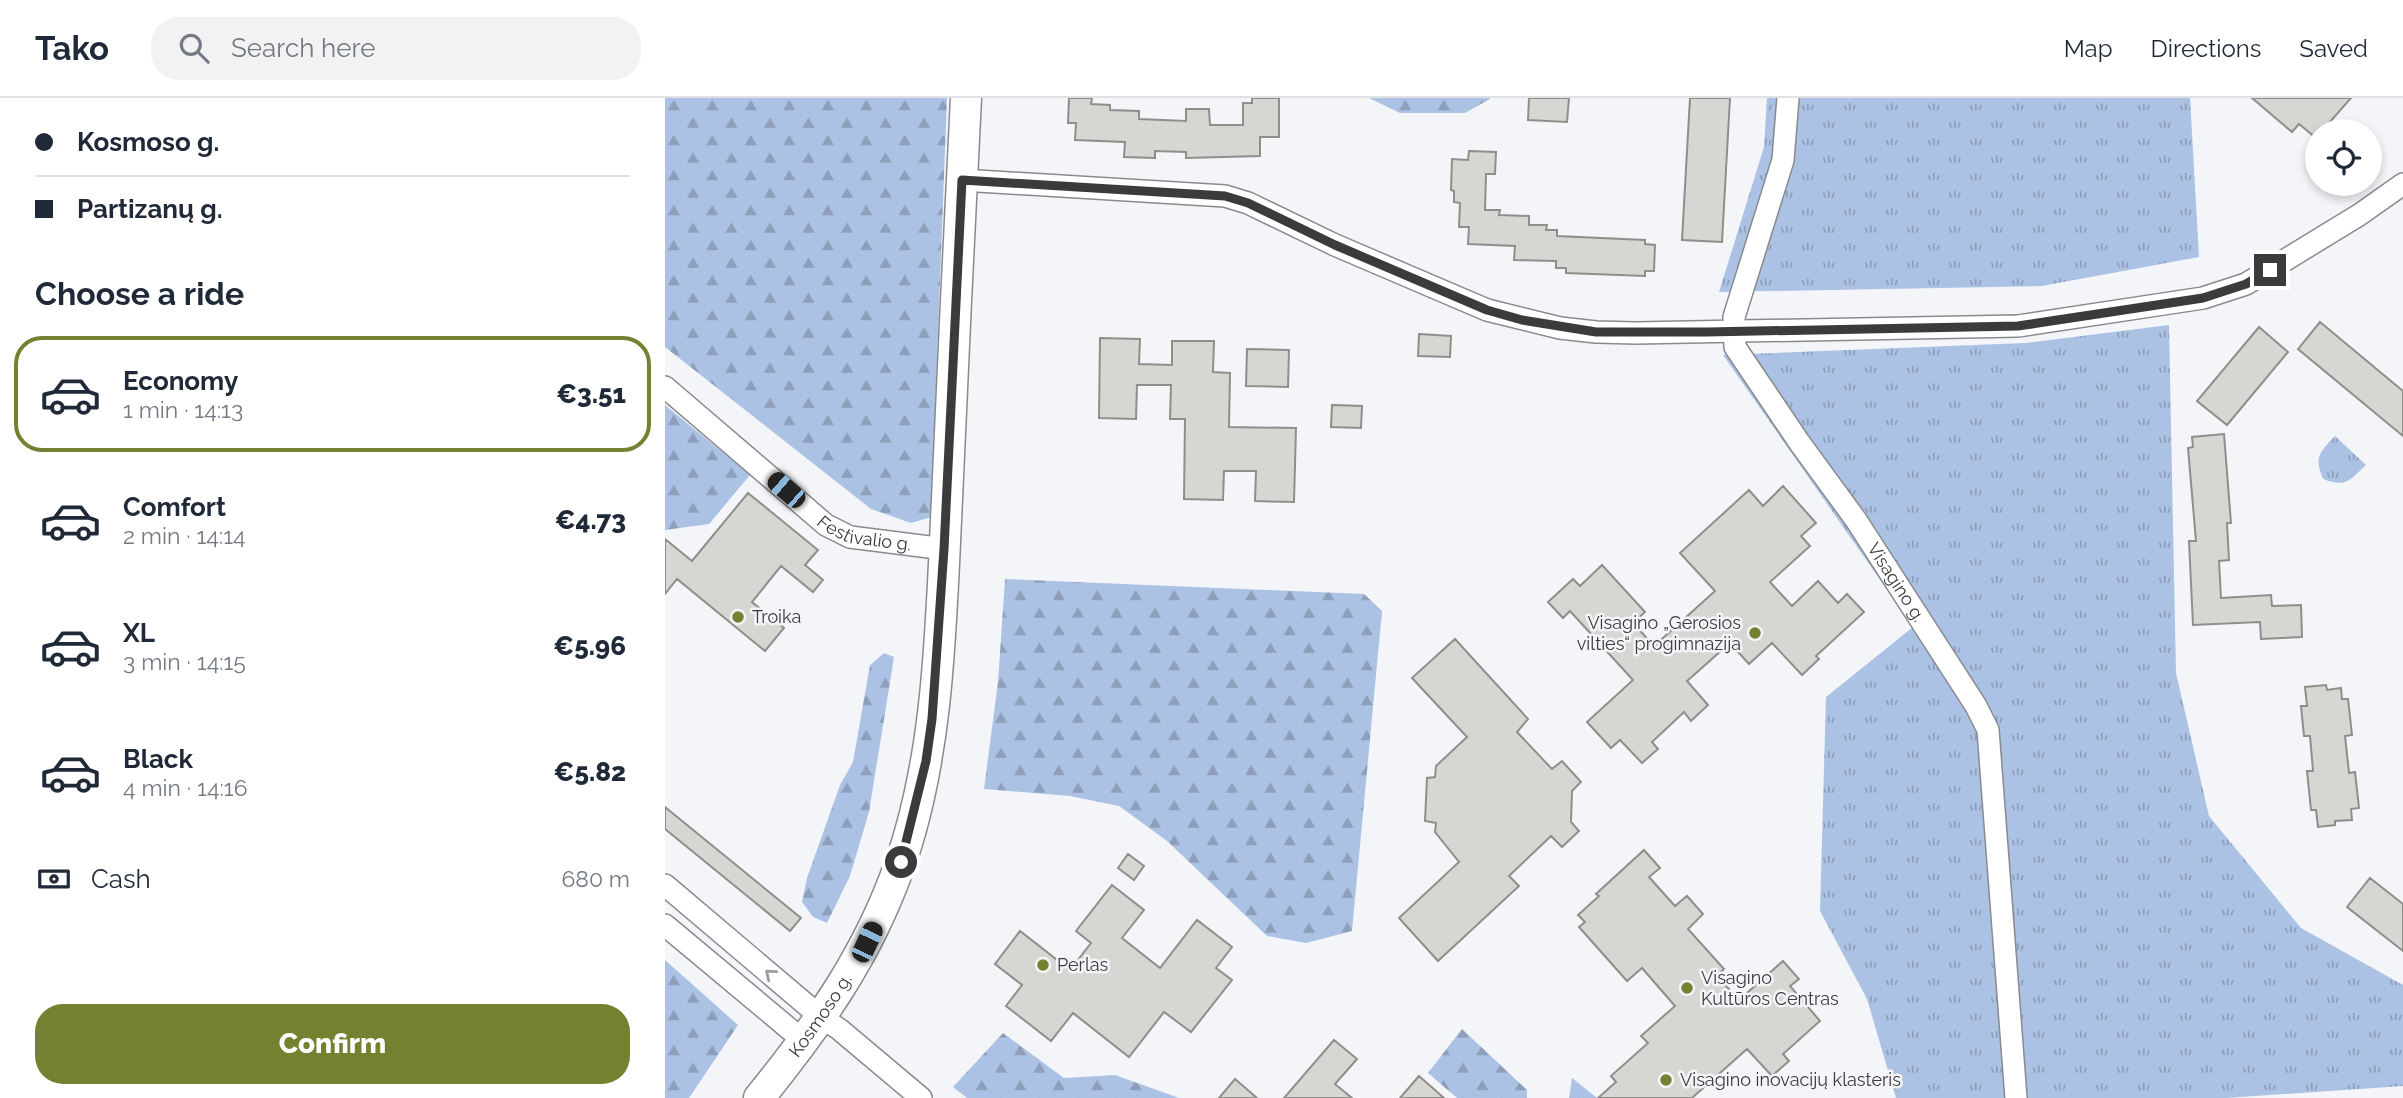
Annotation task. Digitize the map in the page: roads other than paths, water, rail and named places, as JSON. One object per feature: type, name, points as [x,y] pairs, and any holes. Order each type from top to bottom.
[{"type":"main road","name":"Kosmoso g.","points":[[759,1098],[814,1030],[867,942],[901,862],[926,761],[932,719],[944,549],[966,98]]},
{"type":"street","points":[[1733,332],[1737,305],[1783,160],[1788,98]]},
{"type":"street","points":[[962,180],[1225,196],[1248,203],[1335,245],[1487,310],[1522,320],[1596,332],[2018,326],[2203,298],[2246,284],[2359,215],[2403,184]]},
{"type":"street","name":"Visagino g.","points":[[1733,332],[1735,347],[1856,520],[1976,706],[1988,730],[2016,1098]]},
{"type":"street","name":"Festivalio g.","points":[[665,387],[826,525],[850,537],[944,549]]},
{"type":"street","points":[[665,885],[814,1030]]},
{"type":"street","points":[[665,925],[814,1030],[839,1029],[921,1098]]},
{"type":"place","name":"Troika","points":[[738,617]]},
{"type":"place","name":"Visagino „Gerosios vilties“ progimnazija","points":[[1755,633]]},
{"type":"place","name":"Perlas","points":[[1043,965]]},
{"type":"place","name":"Visagino Kultūros Centras","points":[[1687,988]]},
{"type":"place","name":"Visagino inovacijų klasteris","points":[[1666,1080]]}]
